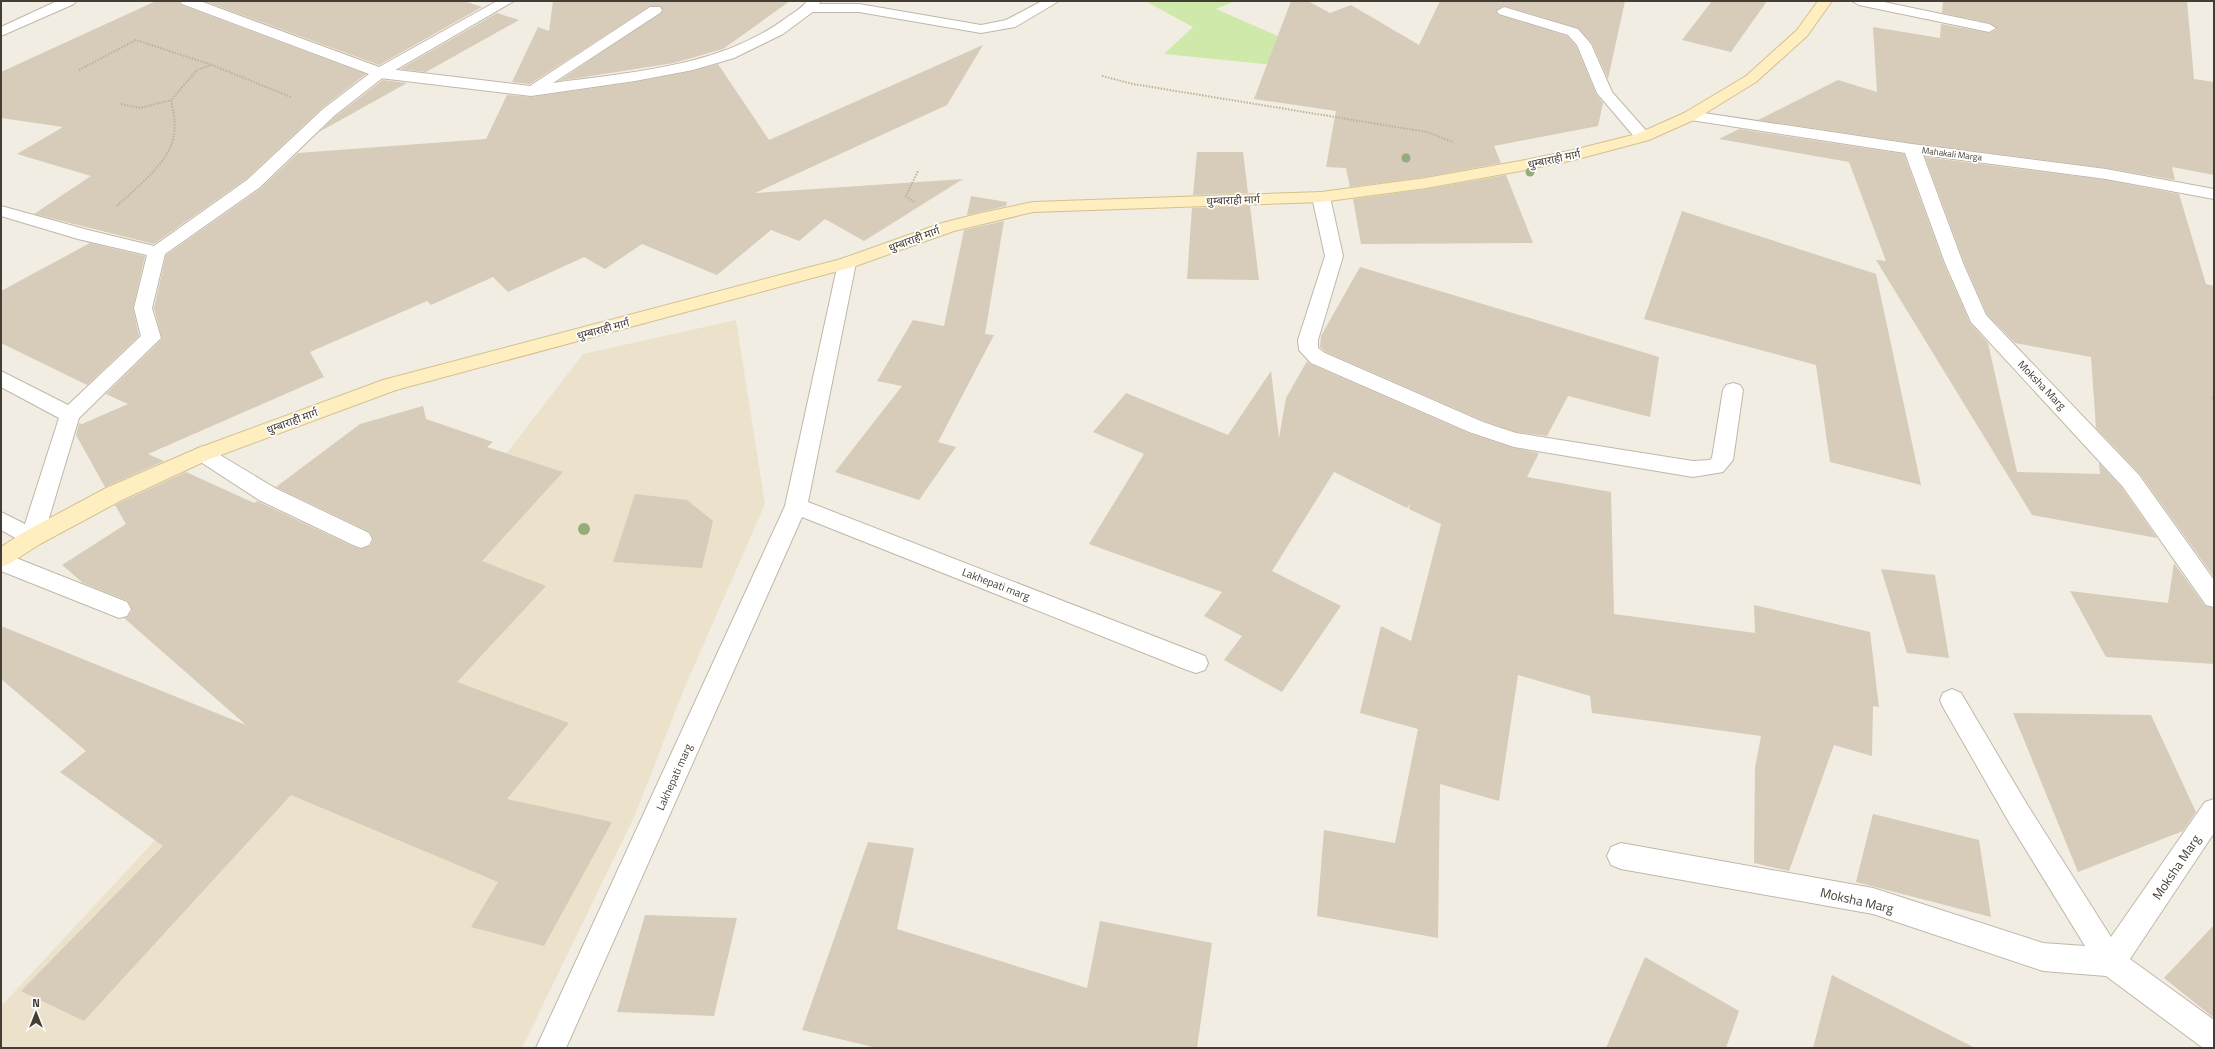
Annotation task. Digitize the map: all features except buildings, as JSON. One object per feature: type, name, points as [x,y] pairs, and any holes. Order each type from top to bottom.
[{"type":"main road","name":"धुम्बाराही मार्ग","points":[[1,559],[32,538],[114,494],[203,454],[390,385],[847,263],[948,227],[1033,207],[1321,197],[1426,183],[1512,167],[1574,155],[1643,137],[1690,116],[1751,79],[1802,33],[1825,1]]},
{"type":"street","points":[[1,32],[69,1]]},
{"type":"street","points":[[187,1],[380,73],[531,91],[635,76],[694,65],[729,55],[778,31],[812,5],[858,8],[981,29],[1010,24],[1052,1]]},
{"type":"street","points":[[1,520],[32,538],[70,415],[151,338],[143,308],[157,252],[252,184],[329,112],[380,73],[507,1]]},
{"type":"street","points":[[1859,1],[1989,28]]},
{"type":"street","points":[[531,91],[655,10]]},
{"type":"street","points":[[1504,11],[1573,32],[1584,44],[1596,68],[1605,93],[1643,137]]},
{"type":"street","name":"Mahakali Marga","points":[[1690,116],[2106,174],[2214,194]]},
{"type":"street","name":"Moksha Marg","points":[[1912,148],[1954,262],[1978,318],[2131,481],[2214,598]]},
{"type":"street","points":[[1321,197],[1334,256],[1308,340],[1309,350],[1318,358],[1476,427],[1514,440],[1693,469],[1716,467],[1722,460],[1733,390]]},
{"type":"street","points":[[1,211],[84,235],[157,252]]},
{"type":"street","name":"Lakhepati marg","points":[[551,1048],[796,506],[847,263]]},
{"type":"street","points":[[1,378],[70,415]]},
{"type":"street","points":[[203,454],[267,494],[361,539]]},
{"type":"street","name":"Lakhepati marg","points":[[796,506],[1196,663]]},
{"type":"street","points":[[1,559],[119,609]]},
{"type":"street","points":[[1952,700],[2019,815],[2112,962],[2214,1038]]},
{"type":"street","name":"Moksha Marg","points":[[1622,856],[1873,902],[2043,957],[2112,962],[2214,811]]},
{"type":"path","points":[[79,70],[136,40],[212,65],[329,112]]},
{"type":"path","points":[[121,104],[140,108],[171,100],[197,70],[212,65]]},
{"type":"path","points":[[1102,76],[1133,84],[1427,132],[1455,142]]},
{"type":"path","points":[[84,235],[147,178],[172,144],[175,118],[171,100]]},
{"type":"shaded area","points":[[736,320],[765,504],[684,689],[635,815],[522,1048],[1,1048],[1,1006],[355,625],[510,449],[583,354]]},
{"type":"green space","points":[[1145,1],[1235,1],[1216,9],[1365,74],[1164,54],[1193,27]]}]
